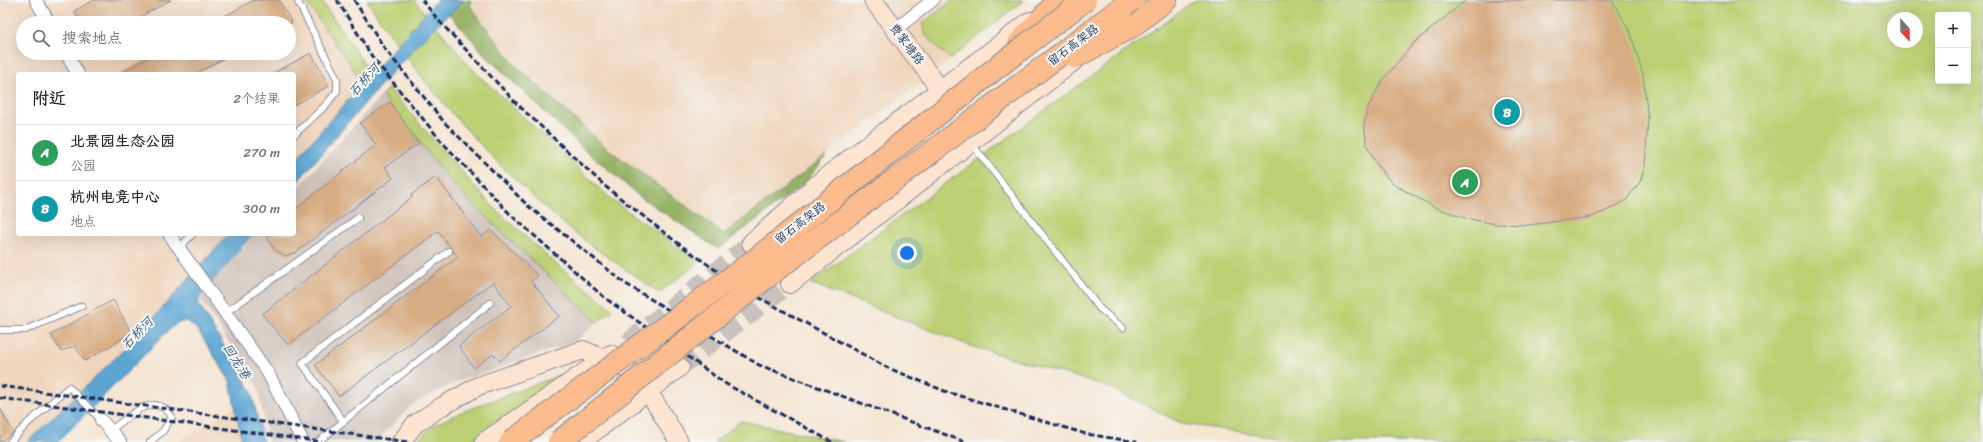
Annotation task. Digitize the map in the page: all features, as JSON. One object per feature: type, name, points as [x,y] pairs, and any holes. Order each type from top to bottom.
[{"type":"highway","points":[[992,72],[1058,0]]},
{"type":"highway","name":"留石高架路","points":[[511,442],[756,259],[1085,0]]},
{"type":"highway","name":"留石高架路","points":[[559,442],[764,279],[1132,0]]},
{"type":"highway","points":[[1012,91],[1132,26],[1166,0]]},
{"type":"main road","name":"费家塘路","points":[[874,0],[940,89]]},
{"type":"main road","points":[[751,243],[823,179],[1058,0]]},
{"type":"main road","points":[[790,284],[1151,0]]},
{"type":"main road","points":[[484,442],[623,346]]},
{"type":"main road","points":[[401,442],[415,424],[478,386],[583,350],[627,369],[648,391],[679,442]]},
{"type":"main road","points":[[581,442],[680,367]]},
{"type":"street","points":[[36,0],[45,16]]},
{"type":"street","points":[[896,29],[933,0]]},
{"type":"street","points":[[70,60],[77,72]]},
{"type":"street","points":[[170,236],[268,373],[303,442]]},
{"type":"street","points":[[101,420],[120,442]]},
{"type":"lane","points":[[296,133],[326,105],[337,91],[337,79],[297,0]]},
{"type":"lane","points":[[970,142],[1100,309],[1123,328]]},
{"type":"lane","points":[[225,313],[358,218]]},
{"type":"lane","points":[[179,248],[191,236]]},
{"type":"lane","points":[[344,421],[302,363],[448,251]]},
{"type":"lane","points":[[318,442],[490,303]]},
{"type":"lane","points":[[0,330],[25,330],[82,306]]},
{"type":"lane","points":[[10,442],[28,423],[69,387],[101,420]]},
{"type":"lane","points":[[110,431],[143,407],[156,404],[167,408],[172,417],[163,431],[150,442]]},
{"type":"shaded area","points":[[0,0],[306,0],[310,9],[363,83],[296,159],[296,72],[16,72],[16,236],[227,236],[127,347],[27,442],[0,442]]},
{"type":"shaded area","points":[[471,0],[1027,0],[724,234],[608,149],[514,64],[470,6]]},
{"type":"shaded area","points":[[382,95],[458,190],[597,322],[574,342],[454,383],[413,404],[376,442],[268,442],[258,387],[199,297],[253,236],[296,236],[296,190]]},
{"type":"shaded area","points":[[234,407],[242,442],[178,442]]},
{"type":"green space","points":[[305,0],[321,0],[371,74],[363,83]]},
{"type":"green space","points":[[367,0],[414,0],[475,72],[613,201],[699,262],[659,293],[570,229],[513,177],[460,122],[411,63]]},
{"type":"green space","points":[[437,0],[471,0],[470,6],[514,64],[608,149],[724,234],[827,155],[806,182],[718,249],[639,196],[584,149],[487,57]]},
{"type":"green space","points":[[953,0],[1024,0],[950,59],[926,36],[922,24]]},
{"type":"green space","points":[[1195,0],[1983,0],[1983,442],[1314,442],[1183,424],[1109,387],[971,346],[810,283]]},
{"type":"green space","points":[[388,88],[491,205],[550,259],[613,310],[597,322],[458,190],[382,95]]},
{"type":"green space","points":[[571,371],[469,442],[415,442],[434,425],[459,413]]},
{"type":"green space","points":[[741,421],[844,442],[714,442]]},
{"type":"water","points":[[437,0],[464,0],[441,21],[397,67],[296,184],[296,159]]},
{"type":"water","points":[[227,236],[251,236],[199,297],[199,305],[251,390],[263,442],[242,442],[230,381],[197,329],[186,321],[177,323],[167,332],[58,442],[27,442],[127,347]]},
{"type":"building","points":[[94,0],[171,0],[142,16],[77,16],[74,11]]},
{"type":"building","points":[[254,0],[279,0],[288,16],[225,16]]},
{"type":"building","points":[[1466,0],[1612,0],[1630,32],[1643,74],[1648,120],[1645,167],[1640,182],[1626,200],[1591,217],[1529,225],[1495,224],[1465,218],[1434,207],[1393,184],[1383,173],[1373,158],[1367,145],[1364,124],[1369,105],[1382,81],[1414,43]]},
{"type":"building","points":[[311,53],[329,86],[296,104],[296,72],[276,72]]},
{"type":"building","points":[[144,60],[221,60],[199,72],[123,72]]},
{"type":"building","points":[[390,102],[419,143],[385,167],[393,178],[295,253],[285,256],[274,249],[266,236],[296,236],[296,208],[376,145],[360,123]]},
{"type":"building","points":[[436,177],[481,237],[491,230],[538,276],[531,281],[559,316],[500,361],[493,354],[474,368],[459,346],[511,306],[493,282],[339,396],[315,365],[458,257],[438,231],[288,345],[262,314],[412,197],[411,195]]},
{"type":"building","points":[[113,300],[132,333],[85,361],[75,346],[61,351],[51,335]]},
{"type":"building","points":[[0,408],[13,432],[1,442],[0,442]]},
{"type":"tunnel","points":[[628,342],[751,243]]},
{"type":"tunnel","points":[[680,367],[790,284]]},
{"type":"railway","points":[[337,0],[373,58],[442,142],[511,215],[605,298],[726,384],[832,442]]},
{"type":"railway","points":[[354,0],[385,49],[444,122],[527,205],[626,284],[759,365],[965,442]]},
{"type":"railway","points":[[422,0],[440,22],[517,104],[606,187],[675,241],[738,286],[886,367],[947,392],[1086,434],[1137,442]]},
{"type":"railway","points":[[0,386],[408,442]]},
{"type":"railway","points":[[0,398],[322,442]]},
{"type":"place","name":"杭州电竞中心","points":[[1507,112]]},
{"type":"place","name":"北景园生态公园","points":[[1465,182]]},
{"type":"water label","name":"石桥河","points":[[364,80]]},
{"type":"water label","name":"石桥河","points":[[137,333]]},
{"type":"water label","name":"回龙港","points":[[237,361]]}]
